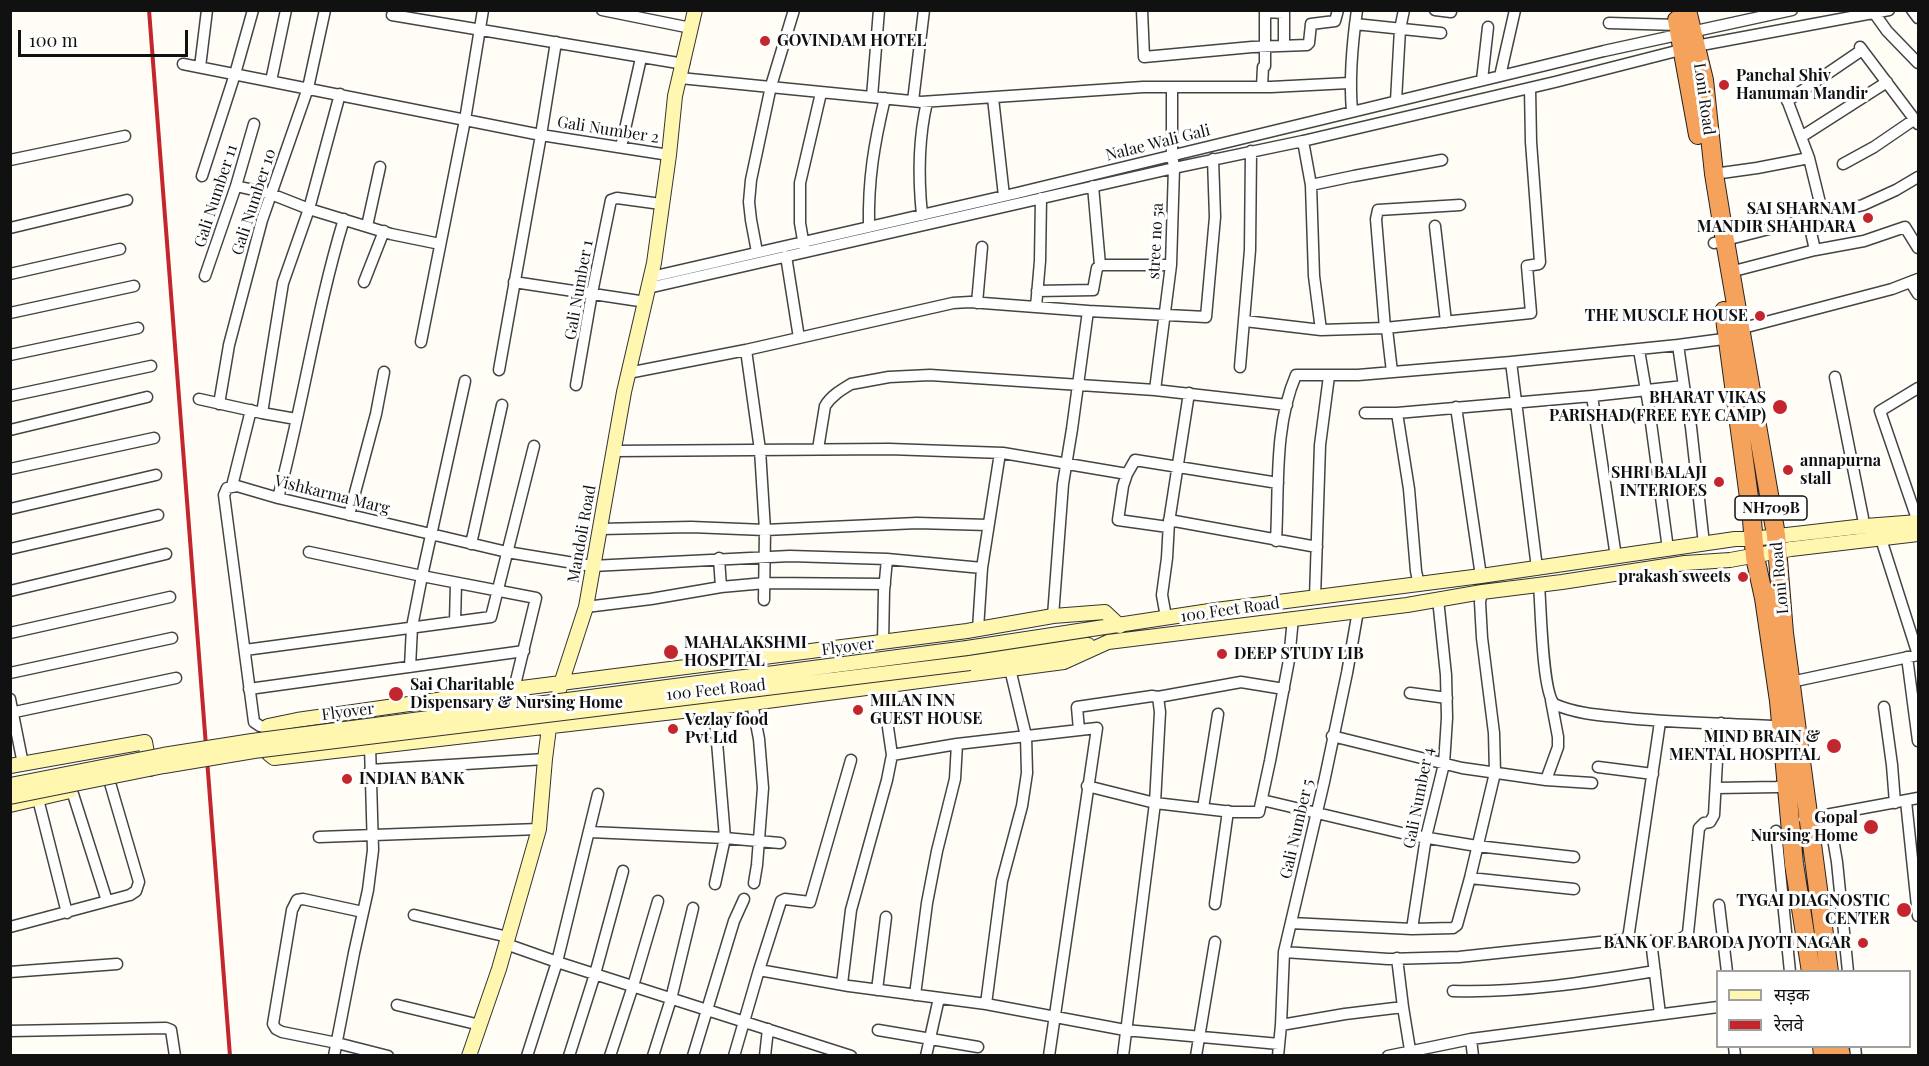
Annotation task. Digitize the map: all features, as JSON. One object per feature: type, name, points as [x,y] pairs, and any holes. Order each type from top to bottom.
[{"type":"highway","name":"Loni Road","points":[[1683,33],[1704,80],[1719,242],[1730,272],[1754,548],[1784,684],[1809,819],[1829,970]]},
{"type":"highway","name":"Loni Road","points":[[1683,33],[1719,242],[1777,544],[1784,633],[1788,785],[1794,864],[1811,970]]},
{"type":"main road","name":"Mandoli Road","points":[[469,1056],[507,941],[540,829],[548,726],[586,607],[628,373],[648,289],[669,155],[675,96],[695,10]]},
{"type":"main road","name":"100 Feet Road","points":[[1754,548],[1735,539],[1120,626],[1105,612],[1053,616],[883,642],[511,690],[269,725],[267,728],[269,754],[274,758],[752,703],[1064,662],[1108,642],[1407,605],[1685,563],[1720,562],[1754,548],[1918,522]]},
{"type":"main road","name":"100 Feet Road","points":[[1777,544],[1881,539],[1918,534]]},
{"type":"main road","points":[[1436,582],[1438,599]]},
{"type":"main road","name":"Flyover","points":[[10,783],[252,741],[749,677],[1120,626]]},
{"type":"main road","name":"Flyover","points":[[10,797],[164,766],[254,751],[1048,652],[1108,642]]},
{"type":"main road","points":[[511,690],[500,700],[485,707],[357,729],[502,718],[516,730]]},
{"type":"main road","points":[[10,805],[150,775],[145,742],[17,765]]},
{"type":"main road","points":[[10,783],[88,771],[10,792]]},
{"type":"street","points":[[200,67],[207,10]]},
{"type":"street","points":[[202,176],[253,10]]},
{"type":"street","points":[[271,81],[286,10]]},
{"type":"street","name":"Gali Number 10","points":[[219,404],[229,345],[262,220],[308,88],[325,10]]},
{"type":"street","points":[[420,342],[465,120],[483,10]]},
{"type":"street","points":[[757,252],[751,220],[750,191],[771,86],[794,10]]},
{"type":"street","points":[[872,97],[879,10]]},
{"type":"street","points":[[913,101],[924,10]]},
{"type":"street","points":[[1142,10],[1144,57],[1309,44],[1311,24],[1335,21],[1338,10]]},
{"type":"street","points":[[1352,111],[1350,52],[1357,10]]},
{"type":"street","points":[[1396,101],[1404,10]]},
{"type":"street","points":[[1435,10],[1451,12]]},
{"type":"street","points":[[1500,76],[1515,10]]},
{"type":"street","points":[[514,282],[592,293],[648,289],[786,256],[804,247],[1303,141],[1530,88],[1683,33],[1792,10]]},
{"type":"street","points":[[1609,24],[1683,33],[1889,10]]},
{"type":"street","points":[[1912,10],[1918,18]]},
{"type":"street","points":[[603,11],[637,14],[691,28]]},
{"type":"street","points":[[1262,87],[1263,67],[1266,66],[1265,12],[1284,14],[1284,46]]},
{"type":"street","points":[[1873,12],[1887,31],[1918,63]]},
{"type":"street","points":[[392,15],[684,64]]},
{"type":"street","points":[[1355,24],[1441,33]]},
{"type":"street","points":[[1482,80],[1488,27]]},
{"type":"street","name":"Nalae Wali Gali","points":[[648,289],[757,252],[804,247],[869,226],[1004,196],[1683,33]]},
{"type":"street","points":[[499,370],[556,42]]},
{"type":"street","points":[[1823,215],[1809,158],[1786,99],[1861,48],[1917,121],[1843,164]]},
{"type":"street","points":[[621,147],[641,58]]},
{"type":"street","name":"Gali Number 2","points":[[183,64],[541,135],[669,155]]},
{"type":"street","points":[[680,78],[927,102],[1172,87],[1350,84]]},
{"type":"street","points":[[1801,136],[1887,82]]},
{"type":"street","name":"stree no 5a","points":[[1155,390],[1171,265],[1174,168],[1172,87]]},
{"type":"street","points":[[1245,321],[1321,330],[1385,328],[1531,313],[1527,266],[1540,262],[1531,142],[1530,88]]},
{"type":"street","points":[[804,247],[800,183],[821,93]]},
{"type":"street","points":[[262,413],[283,283],[309,209],[340,94]]},
{"type":"street","points":[[993,98],[1004,196]]},
{"type":"street","points":[[869,226],[869,179],[885,99]]},
{"type":"street","points":[[922,215],[918,162],[921,126],[927,102]]},
{"type":"street","name":"Gali Number 11","points":[[205,276],[236,186],[254,124]]},
{"type":"street","points":[[10,160],[125,136]]},
{"type":"street","points":[[1303,141],[1311,185],[1314,276],[1321,330]]},
{"type":"street","points":[[1240,367],[1251,232],[1251,151]]},
{"type":"street","points":[[1714,174],[1809,158]]},
{"type":"street","points":[[628,373],[747,350],[939,305],[977,303],[1088,312],[1206,317],[1215,217],[1213,159]]},
{"type":"street","points":[[1311,185],[1442,160]]},
{"type":"street","points":[[367,226],[380,167]]},
{"type":"street","points":[[1719,242],[1863,205],[1916,183]]},
{"type":"street","points":[[236,186],[271,194],[309,209],[384,231],[440,244]]},
{"type":"street","points":[[1037,291],[1093,290],[1097,268],[1100,265],[1093,186]]},
{"type":"street","name":"Gali Number 1","points":[[576,385],[611,200],[617,198],[661,204]]},
{"type":"street","points":[[1036,307],[1042,228],[1041,198]]},
{"type":"street","points":[[10,228],[127,200]]},
{"type":"street","points":[[1392,372],[1387,329],[1385,328],[1376,219],[1378,210],[1460,205]]},
{"type":"street","points":[[278,498],[289,458],[330,265],[344,219]]},
{"type":"street","points":[[1808,219],[1815,250]]},
{"type":"street","points":[[1435,226],[1446,322]]},
{"type":"street","points":[[1730,272],[1815,250],[1864,241],[1905,227],[1918,248]]},
{"type":"street","points":[[364,282],[384,231]]},
{"type":"street","points":[[977,303],[982,247]]},
{"type":"street","points":[[10,274],[120,249]]},
{"type":"street","points":[[786,256],[799,338]]},
{"type":"street","points":[[1100,265],[1171,265]]},
{"type":"street","points":[[1276,541],[1280,448],[1287,405],[1296,375],[1329,376],[1392,372],[1678,345],[1736,334],[1915,281],[1918,294]]},
{"type":"street","points":[[10,313],[134,286]]},
{"type":"street","points":[[1053,616],[1060,511],[1088,312]]},
{"type":"street","points":[[10,355],[138,328]]},
{"type":"street","points":[[1678,345],[1692,438],[1704,544]]},
{"type":"street","points":[[747,350],[760,450],[765,530],[764,600]]},
{"type":"street","points":[[1639,350],[1668,549]]},
{"type":"street","points":[[1511,362],[1537,568]]},
{"type":"street","points":[[10,396],[151,366]]},
{"type":"street","points":[[350,515],[376,414],[384,372]]},
{"type":"street","points":[[818,449],[825,406],[829,400],[851,384],[912,375],[1155,390],[1287,405]]},
{"type":"street","points":[[1315,598],[1320,445],[1329,376]]},
{"type":"street","points":[[1835,377],[1863,518]]},
{"type":"street","points":[[410,667],[412,627],[465,381]]},
{"type":"street","points":[[1365,413],[1396,413],[1684,386]]},
{"type":"street","points":[[1918,388],[1880,411],[1918,522]]},
{"type":"street","points":[[1166,618],[1162,595],[1169,524],[1189,393]]},
{"type":"street","points":[[1592,396],[1616,557]]},
{"type":"street","points":[[10,430],[147,397]]},
{"type":"street","points":[[199,399],[296,419]]},
{"type":"street","points":[[471,544],[502,405]]},
{"type":"street","points":[[1456,407],[1481,576]]},
{"type":"street","points":[[250,410],[232,486],[227,488],[224,495],[254,722],[267,728]]},
{"type":"street","points":[[1396,413],[1410,499],[1419,585]]},
{"type":"street","points":[[10,469],[154,438]]},
{"type":"street","points":[[245,650],[491,617],[534,447]]},
{"type":"street","points":[[614,451],[890,449],[999,453],[1127,474]]},
{"type":"street","points":[[978,629],[982,568],[999,453]]},
{"type":"street","points":[[1278,483],[1134,460],[1123,486],[1118,520],[1169,524],[1317,547]]},
{"type":"street","points":[[10,508],[156,475]]},
{"type":"street","name":"Vishkarma Marg","points":[[232,486],[471,544],[592,566],[765,556],[887,559],[982,568]]},
{"type":"street","points":[[10,549],[158,515]]},
{"type":"street","points":[[600,529],[692,527],[765,530],[917,523],[988,525]]},
{"type":"street","points":[[1784,684],[1918,655],[1881,539]]},
{"type":"street","points":[[309,552],[536,598],[524,651],[511,690]]},
{"type":"street","points":[[10,591],[166,554]]},
{"type":"street","points":[[719,558],[721,587]]},
{"type":"street","points":[[883,642],[887,559]]},
{"type":"street","points":[[455,622],[456,583]]},
{"type":"street","points":[[586,607],[721,587],[765,583],[885,584]]},
{"type":"street","points":[[1539,585],[1544,653],[1558,736],[1558,747],[1546,780]]},
{"type":"street","points":[[1291,923],[1412,929],[1455,927],[1470,878],[1495,772],[1494,733],[1482,638],[1480,602],[1482,592]]},
{"type":"street","points":[[10,633],[170,597]]},
{"type":"street","name":"Gali Number 4","points":[[1412,929],[1426,837],[1444,764],[1447,698],[1438,599]]},
{"type":"street","name":"Gali Number 5","points":[[1279,1050],[1284,952],[1347,673],[1358,611]]},
{"type":"street","points":[[1087,786],[1155,803],[1228,812],[1258,813],[1284,689],[1293,618]]},
{"type":"street","points":[[10,673],[172,638]]},
{"type":"street","points":[[249,689],[524,651]]},
{"type":"street","points":[[1907,657],[1918,741]]},
{"type":"street","points":[[986,1004],[1002,881],[1028,773],[1026,736],[1010,669]]},
{"type":"street","points":[[11,712],[176,678]]},
{"type":"street","points":[[1079,730],[1077,707],[1158,697],[1240,682],[1284,689]]},
{"type":"street","points":[[842,984],[850,910],[892,755],[882,686]]},
{"type":"street","points":[[1410,693],[1447,698]]},
{"type":"street","points":[[1123,1056],[1155,803],[1160,712],[1158,697]]},
{"type":"street","points":[[10,699],[17,765]]},
{"type":"street","points":[[1551,700],[1554,704],[1564,708],[1589,714],[1660,722],[1772,726]]},
{"type":"street","points":[[752,703],[763,778],[754,883]]},
{"type":"street","points":[[714,706],[725,838],[715,884]]},
{"type":"street","points":[[1884,707],[1918,916]]},
{"type":"street","points":[[1203,808],[1218,714]]},
{"type":"street","points":[[1628,939],[1660,722]]},
{"type":"street","points":[[1284,952],[1397,958],[1459,957],[1628,939],[1651,941],[1684,938],[1688,933],[1699,828],[1704,823],[1710,822],[1714,816],[1721,723]]},
{"type":"street","points":[[892,755],[957,744],[1097,728],[1049,1056]]},
{"type":"street","points":[[1332,736],[1388,748],[1444,764],[1546,780],[1592,783]]},
{"type":"street","points":[[915,995],[927,903],[955,779],[957,744]]},
{"type":"street","points":[[334,1056],[368,890],[373,836],[370,746]]},
{"type":"street","points":[[370,770],[545,759]]},
{"type":"street","points":[[734,1056],[781,901],[785,899],[810,902],[852,760]]},
{"type":"street","points":[[1598,767],[1653,774]]},
{"type":"street","points":[[10,927],[130,895],[136,891],[139,886],[110,783]]},
{"type":"street","points":[[1716,788],[1788,785]]},
{"type":"street","points":[[72,790],[107,901]]},
{"type":"street","points":[[527,1056],[556,962],[598,794]]},
{"type":"street","points":[[1791,820],[1809,819],[1918,798]]},
{"type":"street","points":[[38,799],[67,913]]},
{"type":"street","points":[[1262,800],[1357,824],[1426,837],[1477,846],[1574,857]]},
{"type":"street","points":[[1215,904],[1228,812]]},
{"type":"street","points":[[1829,815],[1837,862],[1843,943],[1848,970]]},
{"type":"street","points":[[320,837],[540,829]]},
{"type":"street","points":[[1776,831],[1790,970]]},
{"type":"street","points":[[590,832],[725,838],[780,843]]},
{"type":"street","points":[[569,1056],[595,974],[623,871]]},
{"type":"street","points":[[1470,878],[1574,889]]},
{"type":"street","points":[[363,912],[303,899],[297,900],[292,910],[273,1024],[282,1032],[388,1056]]},
{"type":"street","points":[[693,1056],[734,921],[744,899]]},
{"type":"street","points":[[610,1056],[658,901]]},
{"type":"street","points":[[1719,905],[1727,970]]},
{"type":"street","points":[[653,1056],[671,999],[693,908]]},
{"type":"street","points":[[414,915],[507,941],[556,962],[846,1055]]},
{"type":"street","points":[[878,990],[886,917]]},
{"type":"street","points":[[1651,941],[1660,1014]]},
{"type":"street","points":[[1196,1056],[1215,942]]},
{"type":"street","points":[[1397,958],[1411,1054]]},
{"type":"street","points":[[10,972],[117,964]]},
{"type":"street","points":[[759,969],[878,990],[986,1004],[1125,1030],[1198,1036],[1279,1050]]},
{"type":"street","points":[[1454,991],[1481,992],[1536,988],[1655,971]]},
{"type":"street","points":[[926,1056],[939,998]]},
{"type":"street","points":[[397,1005],[480,1025]]},
{"type":"street","points":[[1388,1056],[1411,1054],[1471,1040],[1716,1006]]},
{"type":"street","points":[[1281,1025],[1403,1007]]},
{"type":"street","points":[[10,1031],[166,1028],[171,1030],[173,1036],[175,1056]]},
{"type":"street","points":[[765,1056],[768,1029]]},
{"type":"street","points":[[878,1030],[978,1047]]},
{"type":"street","points":[[1471,1040],[1473,1056]]},
{"type":"railway","points":[[149,10],[230,1056]]},
{"type":"place","name":"GOVINDAM HOTEL","points":[[765,41]]},
{"type":"place","name":"Panchal Shiv Hanuman Mandir","points":[[1724,85]]},
{"type":"place","name":"SAI SHARNAM MANDIR SHAHDARA","points":[[1868,218]]},
{"type":"place","name":"THE MUSCLE HOUSE","points":[[1760,316]]},
{"type":"place","name":"BHARAT VIKAS PARISHAD(FREE EYE CAMP)","points":[[1780,407]]},
{"type":"place","name":"annapurna stall","points":[[1788,470]]},
{"type":"place","name":"SHRI BALAJI INTERIOES","points":[[1719,482]]},
{"type":"place","name":"prakash sweets","points":[[1743,577]]},
{"type":"place","name":"MAHALAKSHMI HOSPITAL","points":[[671,652]]},
{"type":"place","name":"DEEP STUDY LIB","points":[[1222,654]]},
{"type":"place","name":"Sai Charitable Dispensary & Nursing Home","points":[[396,694]]},
{"type":"place","name":"MILAN INN GUEST HOUSE","points":[[858,710]]},
{"type":"place","name":"Vezlay food Pvt Ltd","points":[[673,729]]},
{"type":"place","name":"MIND BRAIN & MENTAL HOSPITAL","points":[[1834,746]]},
{"type":"place","name":"INDIAN BANK","points":[[347,779]]},
{"type":"place","name":"Gopal Nursing Home","points":[[1871,827]]},
{"type":"place","name":"TYGAI DIAGNOSTIC CENTER","points":[[1904,910]]},
{"type":"place","name":"BANK OF BARODA JYOTI NAGAR","points":[[1863,943]]}]
